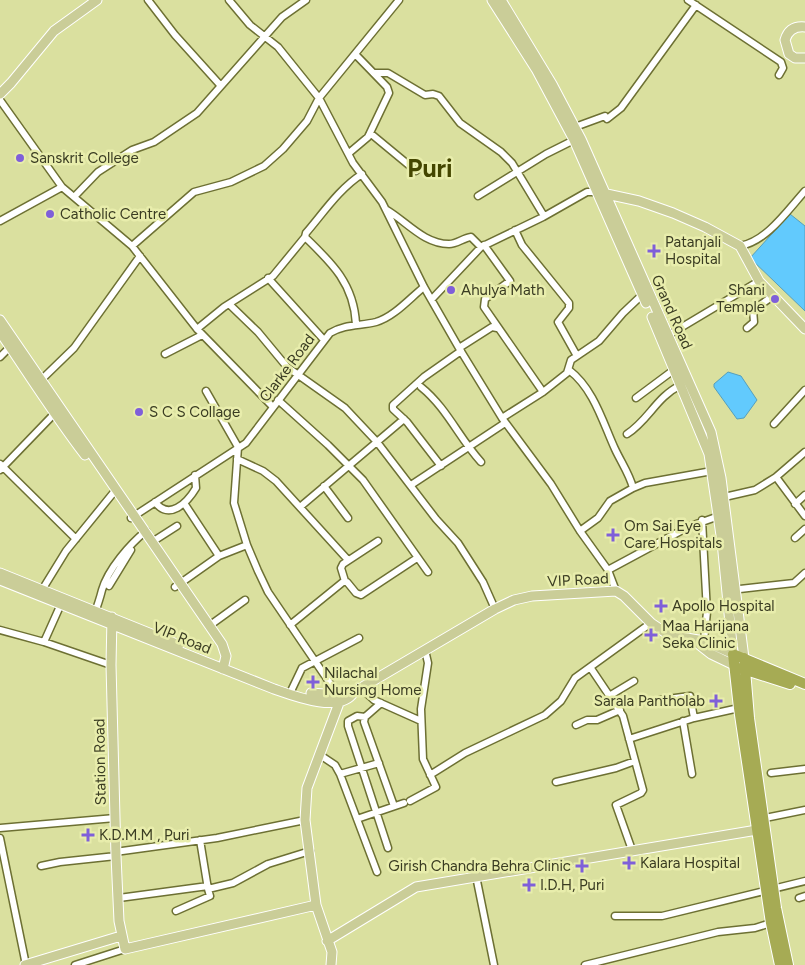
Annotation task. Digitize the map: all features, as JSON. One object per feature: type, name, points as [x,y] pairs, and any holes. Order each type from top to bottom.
[{"type":"highway","points":[[788,965],[770,890],[739,708],[733,654],[805,684]]},
{"type":"highway","points":[[744,658],[759,823]]},
{"type":"highway","points":[[734,665],[805,690]]},
{"type":"highway","points":[[770,890],[771,923],[780,965]]},
{"type":"main road","points":[[0,94],[11,84],[54,31],[97,0]]},
{"type":"main road","name":"Grand Road","points":[[492,0],[536,69],[574,140],[705,441],[720,498],[719,516],[730,590],[744,658]]},
{"type":"main road","name":"Grand Road","points":[[501,0],[552,84],[575,127],[713,438],[730,590],[733,654]]},
{"type":"main road","points":[[804,58],[795,58],[789,54],[785,40],[791,30],[799,26],[805,27]]},
{"type":"main road","points":[[597,192],[639,201],[673,213],[705,227],[740,246],[759,282],[805,329]]},
{"type":"main road","points":[[0,320],[57,411],[133,516]]},
{"type":"main road","points":[[0,332],[39,383]]},
{"type":"main road","points":[[57,411],[133,516],[140,536],[209,626],[224,650],[226,656],[224,666]]},
{"type":"main road","points":[[140,536],[152,542],[204,630],[218,647],[224,650]]},
{"type":"main road","name":"VIP Road","points":[[0,573],[94,614]]},
{"type":"main road","name":"VIP Road","points":[[0,580],[61,604],[110,620],[290,695],[322,702],[351,697],[358,690],[495,609],[514,600],[532,596],[616,591],[624,596],[652,623],[669,635],[704,640],[733,654]]},
{"type":"main road","points":[[110,620],[108,664],[113,818]]},
{"type":"main road","name":"Station Road","points":[[110,620],[113,818],[119,921],[124,949]]},
{"type":"main road","name":"VIP Road","points":[[692,639],[711,654],[734,665]]},
{"type":"main road","name":"VIP Road","points":[[224,666],[292,689],[339,699]]},
{"type":"main road","points":[[330,965],[332,952],[316,905],[306,820],[308,788],[339,699]]},
{"type":"main road","points":[[327,941],[416,887],[632,850],[759,823]]},
{"type":"main road","points":[[115,855],[116,912],[119,921]]},
{"type":"main road","points":[[124,949],[316,905]]},
{"type":"main road","points":[[25,965],[121,936]]},
{"type":"street","points":[[148,0],[221,86]]},
{"type":"street","points":[[229,0],[250,26],[278,47],[319,98],[348,153],[386,210],[424,286],[460,349],[504,421],[551,484],[580,531],[608,570],[616,591]]},
{"type":"street","points":[[74,197],[98,172],[132,150],[154,142],[197,113],[282,17],[306,0]]},
{"type":"street","points":[[132,246],[194,192],[231,182],[264,166],[296,135],[319,98],[397,0]]},
{"type":"street","points":[[688,0],[781,62],[783,68],[779,75]]},
{"type":"street","points":[[575,127],[606,117],[622,108],[696,5]]},
{"type":"street","points":[[348,153],[365,140],[370,133],[389,93],[387,87],[355,54]]},
{"type":"street","points":[[374,73],[388,73],[425,95],[433,94],[439,96],[454,118],[501,152],[518,172],[544,216]]},
{"type":"street","points":[[0,100],[62,187],[132,246],[199,332],[273,407]]},
{"type":"street","points":[[370,133],[416,171]]},
{"type":"street","points":[[478,196],[546,154],[574,140]]},
{"type":"street","points":[[165,354],[199,332],[229,304],[268,278],[305,237],[306,233],[330,203],[344,188],[362,174]]},
{"type":"street","points":[[0,221],[62,187]]},
{"type":"street","points":[[740,246],[756,241],[780,220],[805,191]]},
{"type":"street","points":[[432,299],[482,246],[544,216],[587,192],[597,192]]},
{"type":"street","points":[[386,210],[430,239],[451,244],[471,237],[482,246],[510,281],[484,302],[484,307],[543,392]]},
{"type":"street","points":[[515,230],[522,245],[569,303],[569,308],[558,322],[577,356]]},
{"type":"street","points":[[305,237],[337,268],[352,298],[356,324]]},
{"type":"street","points":[[39,383],[74,348],[140,256]]},
{"type":"street","points":[[268,278],[324,340]]},
{"type":"street","points":[[667,336],[759,282]]},
{"type":"street","name":"Clarke Road","points":[[133,516],[246,443],[324,340],[339,328],[376,322],[386,318],[424,286]]},
{"type":"street","points":[[633,488],[602,415],[576,376],[569,370],[569,362],[599,341],[622,312],[642,295]]},
{"type":"street","points":[[746,328],[754,322],[753,310],[773,296]]},
{"type":"street","points":[[229,304],[296,375],[344,408],[377,442],[436,519],[458,543],[483,582],[495,609]]},
{"type":"street","points":[[440,466],[404,419],[393,408],[394,403],[460,349],[492,327],[498,328]]},
{"type":"street","points":[[0,356],[10,347]]},
{"type":"street","points":[[636,398],[674,369]]},
{"type":"street","points":[[411,485],[468,448],[543,392],[569,370]]},
{"type":"street","points":[[627,434],[638,426],[664,395],[682,385]]},
{"type":"street","points":[[421,386],[436,399],[468,448],[481,462]]},
{"type":"street","points":[[774,424],[805,390]]},
{"type":"street","points":[[206,392],[238,447],[234,503],[247,545],[268,592],[316,660],[339,699]]},
{"type":"street","points":[[278,400],[363,480],[428,572]]},
{"type":"street","points":[[57,411],[1,467],[76,539]]},
{"type":"street","points":[[300,506],[404,419]]},
{"type":"street","points":[[720,498],[746,493],[776,477],[805,452]]},
{"type":"street","points":[[237,459],[271,477],[300,506],[348,560]]},
{"type":"street","points":[[580,531],[598,518],[610,502],[630,492],[633,488],[645,483],[712,471]]},
{"type":"street","points":[[155,502],[163,510],[171,511],[184,503],[196,488],[196,475]]},
{"type":"street","points":[[776,477],[805,516]]},
{"type":"street","points":[[324,486],[348,518]]},
{"type":"street","points":[[42,590],[76,539],[114,492]]},
{"type":"street","points":[[796,504],[805,495]]},
{"type":"street","points":[[184,503],[220,556]]},
{"type":"street","points":[[608,570],[702,520],[719,516]]},
{"type":"street","points":[[702,520],[707,612],[704,640]]},
{"type":"street","points":[[152,542],[177,526]]},
{"type":"street","points":[[795,538],[805,529]]},
{"type":"street","points":[[94,614],[111,573],[131,543],[140,536]]},
{"type":"street","points":[[378,541],[348,560],[341,568],[345,581],[361,595],[417,558]]},
{"type":"street","points":[[177,585],[220,556],[247,545]]},
{"type":"street","points":[[730,590],[794,583],[805,573]]},
{"type":"street","points":[[290,625],[345,581]]},
{"type":"street","points":[[209,626],[245,600]]},
{"type":"street","points":[[44,642],[61,604]]},
{"type":"street","points":[[430,775],[465,753],[545,715],[561,701],[575,678],[652,623]]},
{"type":"street","points":[[0,630],[44,642],[108,664]]},
{"type":"street","points":[[292,689],[302,668],[359,638]]},
{"type":"street","points":[[357,819],[407,802],[435,789],[423,759],[421,721],[428,666],[425,650]]},
{"type":"street","points":[[590,667],[620,710],[642,791],[616,805],[632,850]]},
{"type":"street","points":[[609,696],[634,681]]},
{"type":"street","points":[[358,690],[381,703],[421,721]]},
{"type":"street","points":[[660,700],[690,696],[694,718]]},
{"type":"street","points":[[381,703],[365,717],[364,722],[394,806]]},
{"type":"street","points":[[629,739],[683,721],[739,708]]},
{"type":"street","points":[[576,725],[587,720],[597,720],[620,710]]},
{"type":"street","points":[[365,717],[357,716],[348,723],[388,848]]},
{"type":"street","points":[[683,721],[692,774]]},
{"type":"street","points":[[320,755],[334,765],[340,774],[377,872]]},
{"type":"street","points":[[556,782],[616,768],[635,761]]},
{"type":"street","points":[[340,774],[379,763]]},
{"type":"street","points":[[771,773],[805,769]]},
{"type":"street","points":[[759,823],[805,810]]},
{"type":"street","points":[[0,828],[113,818]]},
{"type":"street","points":[[41,866],[115,855],[306,820]]},
{"type":"street","points":[[0,838],[25,965]]},
{"type":"street","points":[[176,911],[210,896],[200,840]]},
{"type":"street","points":[[119,898],[208,888],[233,882],[268,864],[310,851]]},
{"type":"street","points":[[476,876],[494,965]]},
{"type":"street","points":[[614,916],[662,916],[716,901],[805,881]]},
{"type":"street","points":[[585,965],[718,932],[755,928],[771,923]]},
{"type":"street","points":[[75,965],[124,949]]},
{"type":"water","points":[[790,214],[805,226],[805,311],[750,258]]},
{"type":"water","points":[[728,372],[741,376],[757,400],[744,418],[737,419],[714,387],[714,384]]},
{"type":"place","name":"Sanskrit College","points":[[20,158]]},
{"type":"place","name":"Catholic Centre","points":[[50,214]]},
{"type":"place","name":"Patanjali Hospital","points":[[654,251]]},
{"type":"place","name":"Ahulya Math","points":[[451,290]]},
{"type":"place","name":"Shani Temple","points":[[775,299]]},
{"type":"place","name":"S C S Collage","points":[[139,412]]},
{"type":"place","name":"Om Sai Eye Care Hospitals","points":[[613,535]]},
{"type":"place","name":"Apollo Hospital","points":[[661,606]]},
{"type":"place","name":"Maa Harijana Seka Clinic","points":[[651,635]]},
{"type":"place","name":"Nilachal Nursing Home","points":[[313,682]]},
{"type":"place","name":"Sarala Pantholab","points":[[716,701]]},
{"type":"place","name":"K.D.M.M , Puri","points":[[88,835]]},
{"type":"place","name":"Kalara Hospital","points":[[629,863]]},
{"type":"place","name":"Girish Chandra Behra Clinic","points":[[582,866]]},
{"type":"place","name":"I.D.H, Puri","points":[[529,885]]},
{"type":"district","name":"Puri","points":[[430,168]]}]
